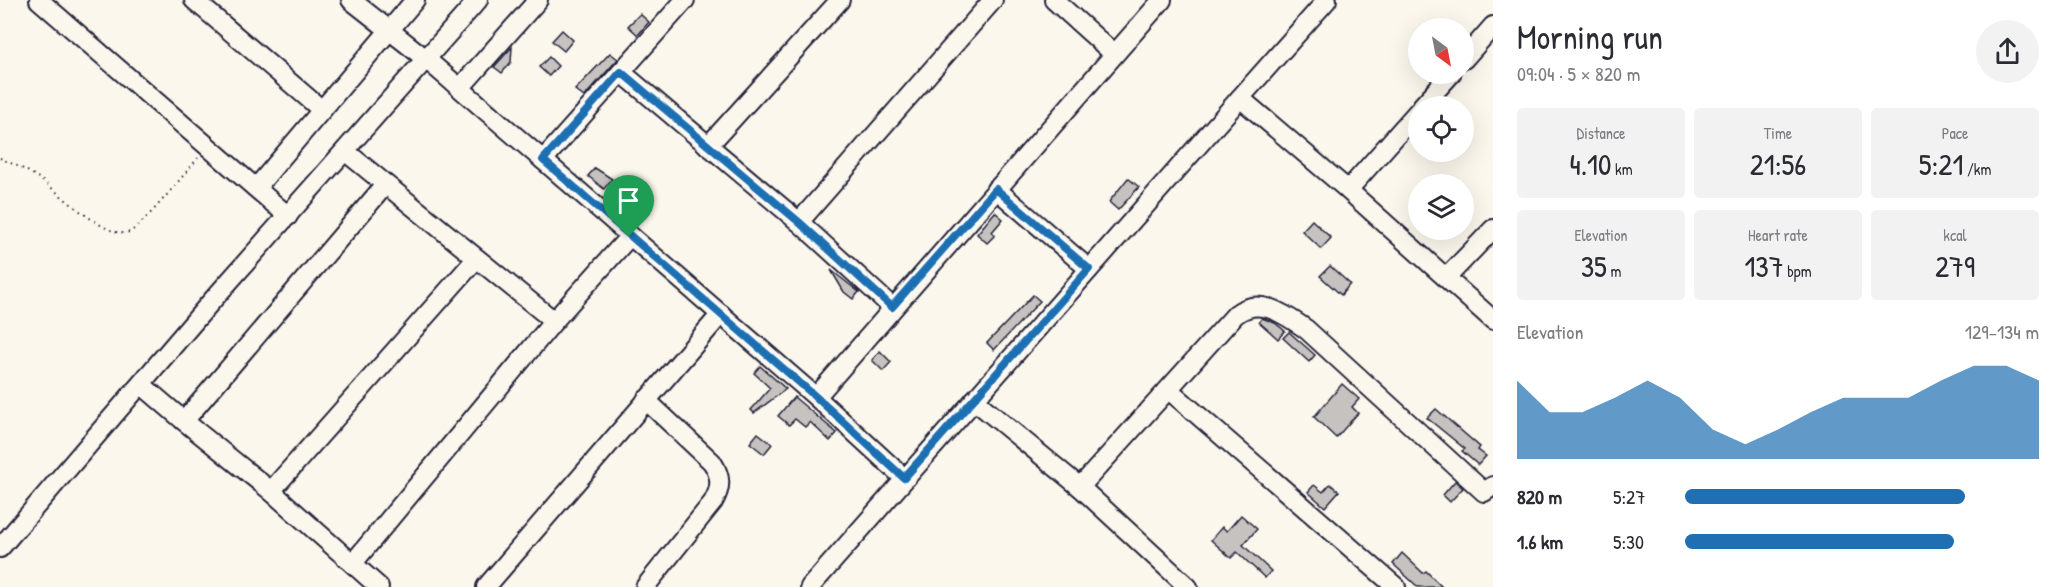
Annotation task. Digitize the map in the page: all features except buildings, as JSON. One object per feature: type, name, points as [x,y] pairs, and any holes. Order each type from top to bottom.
[{"type":"street","points":[[39,0],[288,216]]},
{"type":"street","points":[[194,0],[321,110]]},
{"type":"street","points":[[351,0],[460,88],[816,397],[904,478]]},
{"type":"street","points":[[256,188],[415,0]]},
{"type":"street","points":[[0,548],[478,0]]},
{"type":"street","points":[[460,88],[538,0]]},
{"type":"street","points":[[543,160],[685,0]]},
{"type":"street","points":[[708,146],[840,0]]},
{"type":"street","points":[[799,222],[993,0]]},
{"type":"street","points":[[1054,0],[1114,54]]},
{"type":"street","points":[[816,397],[892,307],[1162,0]]},
{"type":"street","points":[[810,587],[1327,0]]},
{"type":"street","points":[[1474,48],[1493,26]]},
{"type":"street","points":[[621,72],[799,222],[892,307]]},
{"type":"street","points":[[1431,96],[1442,84]]},
{"type":"street","points":[[1240,98],[1348,190],[1493,320]]},
{"type":"street","points":[[1348,190],[1408,122]]},
{"type":"street","points":[[346,152],[554,321]]},
{"type":"street","points":[[184,421],[385,185]]},
{"type":"street","points":[[996,189],[1089,269]]},
{"type":"street","points":[[1447,277],[1493,229]]},
{"type":"street","points":[[353,563],[554,321],[629,237]]},
{"type":"street","points":[[271,490],[476,259]]},
{"type":"street","points":[[1080,487],[1236,314],[1257,304],[1287,316],[1311,333],[1484,492],[1493,486]]},
{"type":"street","points":[[486,587],[721,314]]},
{"type":"street","points":[[142,385],[271,490],[380,587]]},
{"type":"street","points":[[1168,390],[1396,587]]},
{"type":"street","points":[[645,587],[713,502],[720,483],[719,473],[712,462],[646,400]]},
{"type":"street","points":[[974,400],[1080,487],[1188,587]]},
{"type":"path","points":[[0,158],[36,176],[100,225],[117,234],[130,232],[143,221],[208,147]]},
{"type":"route","points":[[621,72],[799,222],[892,307],[996,189],[1089,269],[904,478],[816,397],[629,237],[543,160],[621,72]]}]
